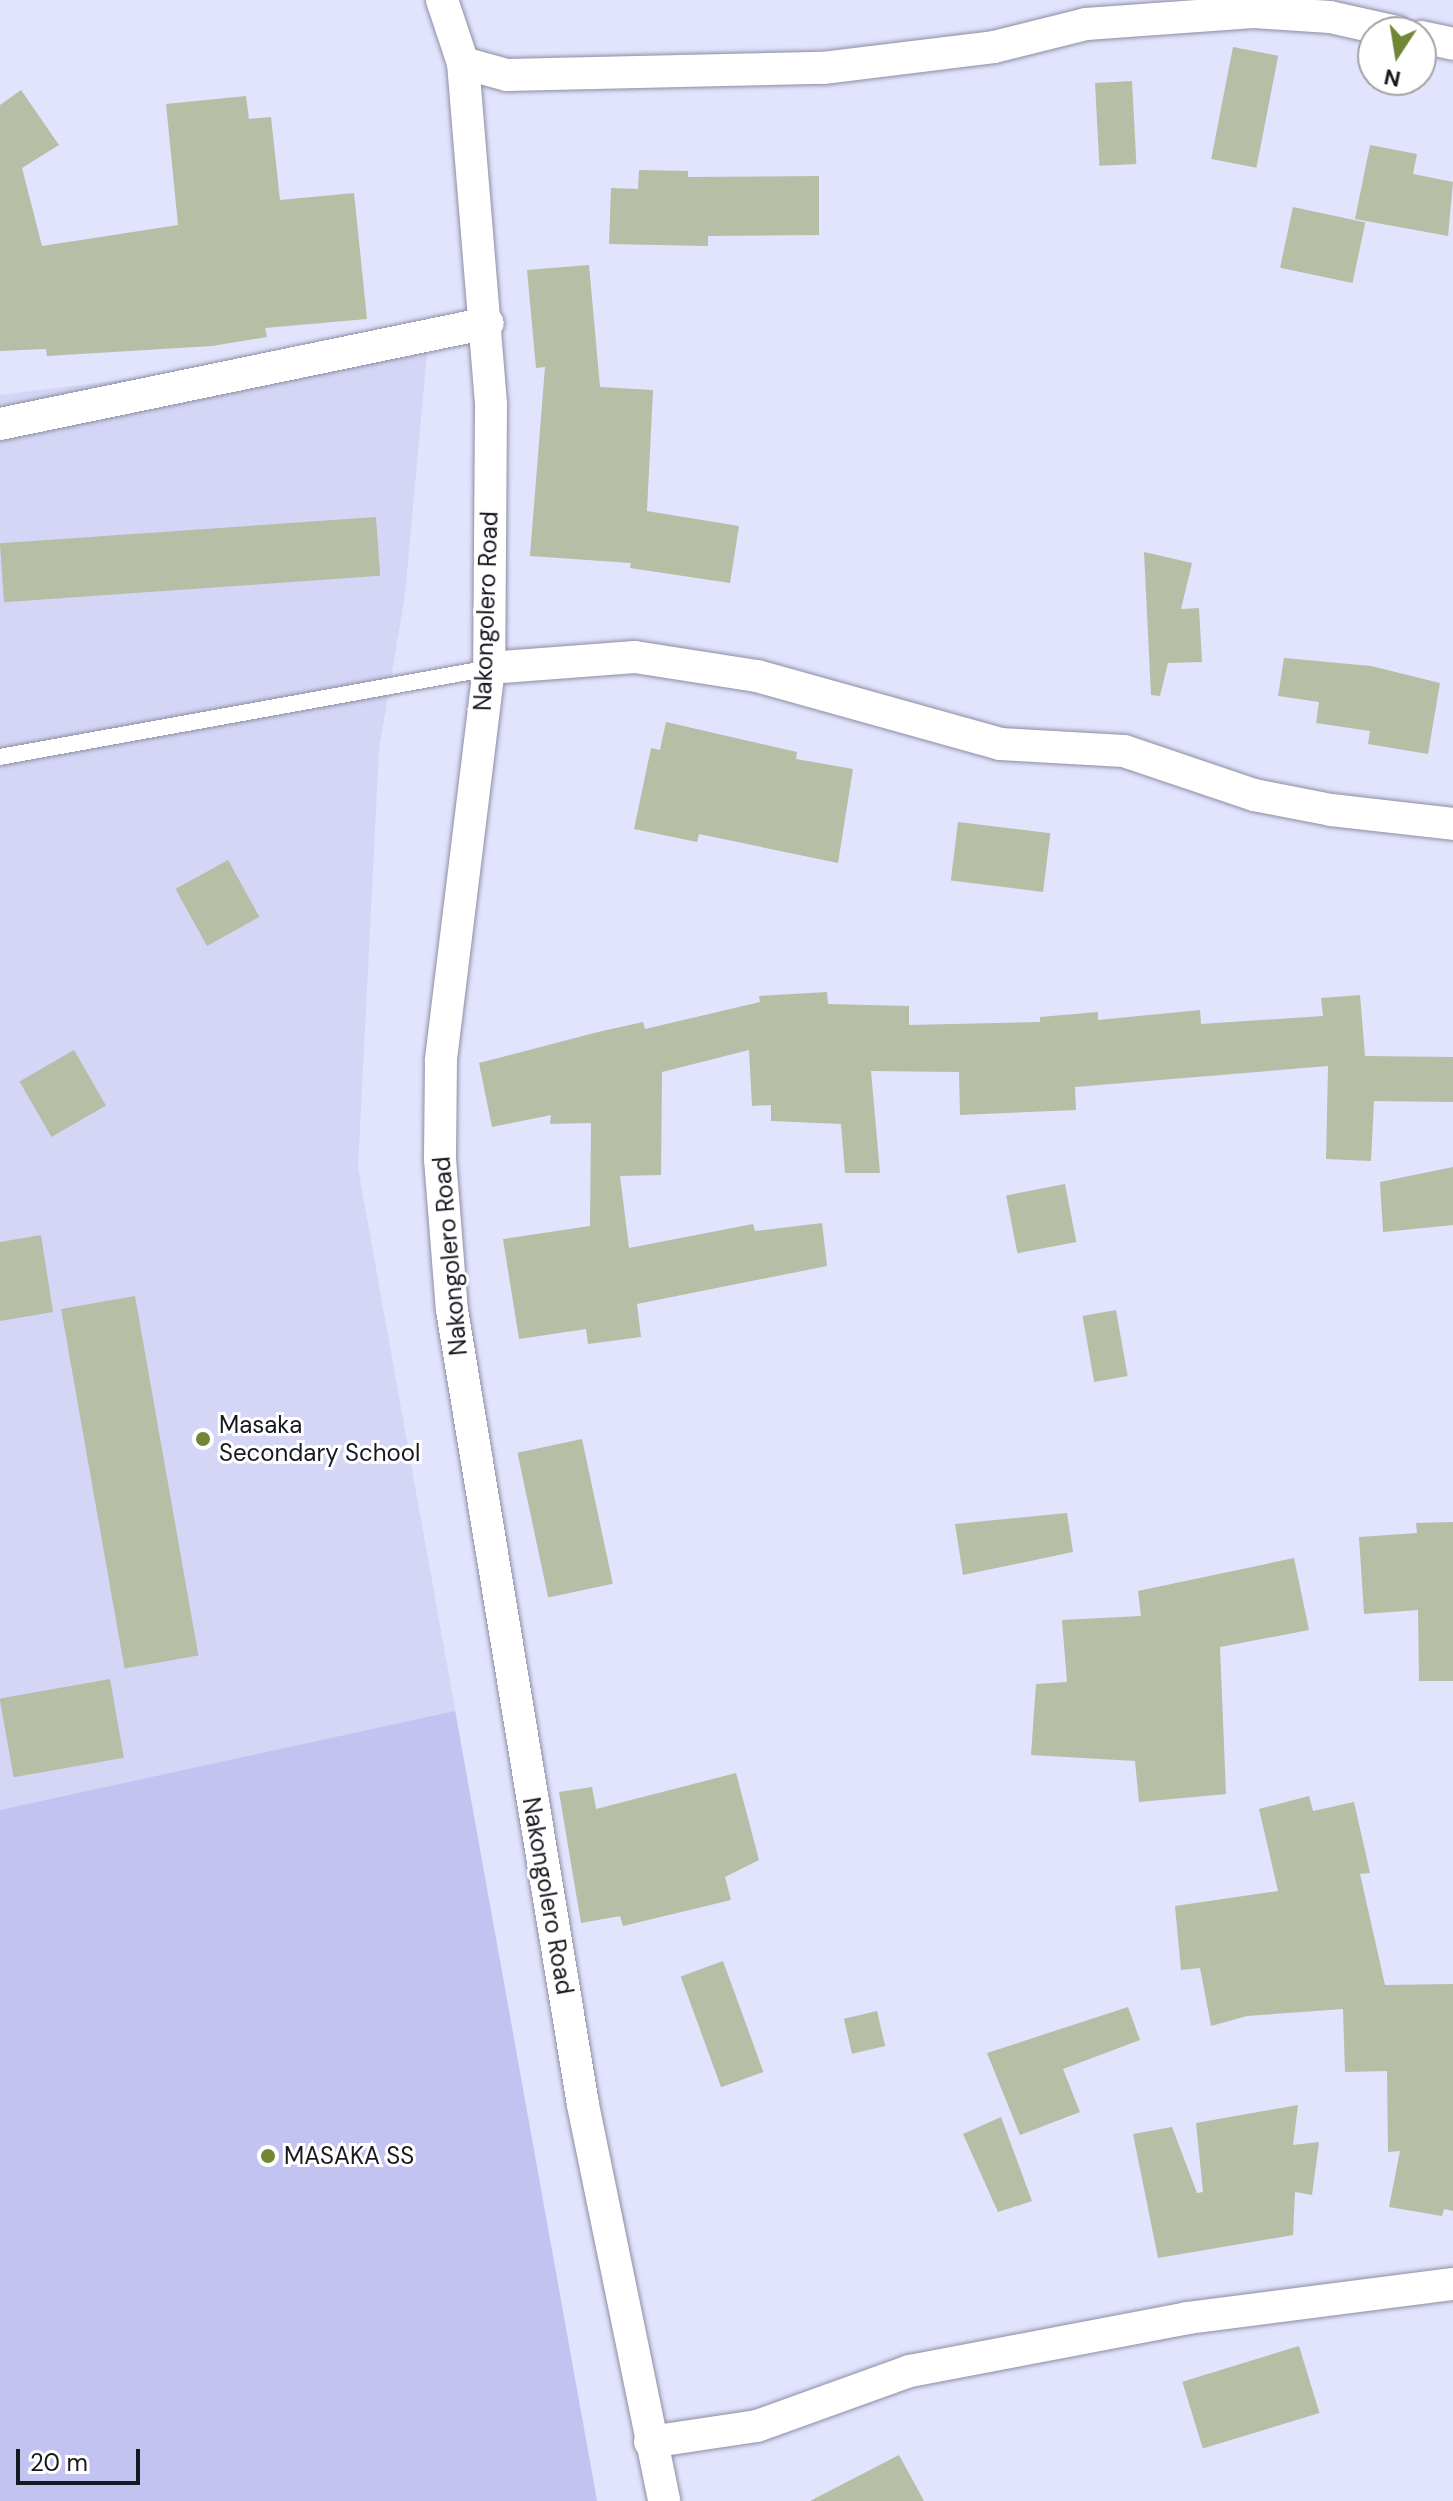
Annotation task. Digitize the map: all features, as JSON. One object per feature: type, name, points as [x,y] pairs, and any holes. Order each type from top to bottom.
[{"type":"street","name":"Nakongolero Road","points":[[442,0],[463,63],[488,323],[489,668],[441,1061],[440,1159],[452,1310],[583,2105],[664,2501]]},
{"type":"street","points":[[463,63],[507,75],[823,68],[901,62],[994,47],[1086,24],[1149,17],[1331,9],[1357,18]]},
{"type":"street","points":[[0,424],[488,323]]},
{"type":"street","points":[[489,668],[635,657],[757,676],[1000,744],[1124,751],[1254,795],[1331,810],[1453,824]]},
{"type":"street","points":[[650,2442],[757,2426],[910,2371],[1187,2318],[1453,2284]]},
{"type":"lane","points":[[0,757],[489,668]]},
{"type":"shaded area","name":"Masaka Secondary School","points":[[428,342],[405,595],[379,750],[358,1168],[597,2501],[0,2501],[0,395]]},
{"type":"shaded area","name":"MASAKA SS","points":[[455,1711],[597,2501],[0,2501],[0,1810]]},
{"type":"building","points":[[1233,47],[1278,56],[1256,168],[1211,159]]},
{"type":"building","points":[[1132,81],[1136,164],[1099,166],[1095,83]]},
{"type":"building","points":[[21,90],[59,145],[22,168],[42,246],[178,225],[166,104],[246,96],[249,119],[271,117],[280,200],[354,193],[367,319],[265,328],[267,337],[212,346],[47,356],[46,349],[0,351],[0,105]]},
{"type":"building","points":[[1370,145],[1417,154],[1413,174],[1453,182],[1448,236],[1355,219]]},
{"type":"building","points":[[639,170],[688,171],[688,177],[819,176],[819,235],[708,236],[708,246],[609,244],[611,188],[638,189]]},
{"type":"building","points":[[1293,207],[1365,222],[1352,283],[1280,268]]},
{"type":"building","points":[[589,265],[600,387],[653,390],[647,511],[739,526],[730,583],[630,568],[631,563],[530,556],[545,367],[536,368],[527,270]]},
{"type":"building","points":[[376,517],[380,576],[4,602],[0,543]]},
{"type":"building","points":[[1144,552],[1192,563],[1181,609],[1199,608],[1202,662],[1168,663],[1160,696],[1151,695]]},
{"type":"building","points":[[1284,658],[1371,666],[1440,683],[1428,754],[1368,744],[1370,731],[1316,723],[1319,702],[1278,696]]},
{"type":"building","points":[[666,722],[797,752],[796,759],[853,769],[838,863],[699,834],[697,842],[634,829],[651,748],[660,750]]},
{"type":"building","points":[[958,822],[1050,833],[1043,892],[951,881]]},
{"type":"building","points":[[228,860],[260,917],[207,946],[176,889]]},
{"type":"building","points":[[827,992],[828,1004],[909,1006],[909,1025],[1040,1022],[1040,1017],[1098,1012],[1098,1020],[1200,1010],[1201,1024],[1323,1016],[1321,998],[1360,995],[1365,1056],[1453,1057],[1453,1102],[1374,1101],[1371,1161],[1326,1159],[1328,1066],[1075,1087],[1076,1110],[960,1115],[959,1072],[871,1071],[880,1173],[845,1173],[841,1124],[771,1121],[771,1105],[752,1106],[749,1050],[662,1072],[661,1175],[620,1176],[629,1248],[753,1224],[755,1231],[822,1223],[827,1266],[637,1304],[641,1337],[588,1344],[586,1329],[519,1339],[503,1239],[590,1226],[591,1123],[550,1124],[551,1115],[492,1127],[479,1063],[643,1022],[645,1029],[760,1002],[759,996]]},
{"type":"building","points":[[74,1050],[106,1105],[51,1137],[19,1082]]},
{"type":"building","points":[[1453,1167],[1453,1225],[1383,1232],[1380,1182]]},
{"type":"building","points":[[1065,1184],[1076,1242],[1017,1253],[1006,1195]]},
{"type":"building","points":[[41,1235],[53,1312],[0,1321],[0,1242]]},
{"type":"building","points":[[135,1296],[198,1655],[125,1668],[61,1309]]},
{"type":"building","points":[[1116,1310],[1128,1376],[1094,1382],[1083,1316]]},
{"type":"building","points":[[582,1439],[613,1584],[548,1597],[517,1453]]},
{"type":"building","points":[[1067,1513],[1073,1552],[963,1575],[955,1524]]},
{"type":"building","points":[[1453,1522],[1453,1681],[1419,1681],[1418,1610],[1364,1614],[1359,1537],[1417,1533],[1416,1523]]},
{"type":"building","points":[[1294,1558],[1309,1630],[1220,1647],[1226,1794],[1139,1802],[1135,1761],[1031,1755],[1036,1684],[1067,1682],[1062,1620],[1141,1616],[1138,1591]]},
{"type":"building","points":[[110,1679],[124,1758],[14,1777],[0,1698]]},
{"type":"building","points":[[736,1773],[759,1860],[725,1877],[731,1900],[623,1926],[620,1916],[581,1923],[559,1792],[592,1787],[596,1809]]},
{"type":"building","points":[[1309,1796],[1313,1811],[1354,1802],[1370,1873],[1360,1874],[1385,1985],[1453,1984],[1453,2211],[1444,2209],[1442,2216],[1389,2207],[1400,2151],[1388,2152],[1387,2071],[1345,2072],[1343,2009],[1247,2016],[1211,2026],[1200,1968],[1181,1970],[1175,1906],[1278,1891],[1259,1809]]},
{"type":"building","points":[[723,1961],[763,2072],[721,2087],[681,1976]]},
{"type":"building","points":[[1128,2007],[1140,2040],[1063,2069],[1080,2112],[1020,2135],[987,2053]]},
{"type":"building","points":[[877,2011],[885,2046],[852,2054],[844,2019]]},
{"type":"building","points":[[1298,2105],[1293,2145],[1319,2142],[1312,2195],[1295,2192],[1293,2235],[1158,2258],[1133,2134],[1172,2127],[1197,2193],[1203,2192],[1196,2123]]},
{"type":"building","points":[[1001,2117],[1032,2201],[998,2212],[963,2134]]},
{"type":"building","points":[[1299,2346],[1319,2413],[1203,2449],[1182,2382]]},
{"type":"building","points":[[899,2455],[924,2501],[810,2501]]},
{"type":"place","name":"Masaka Secondary School","points":[[203,1439]]},
{"type":"place","name":"MASAKA SS","points":[[268,2156]]}]
